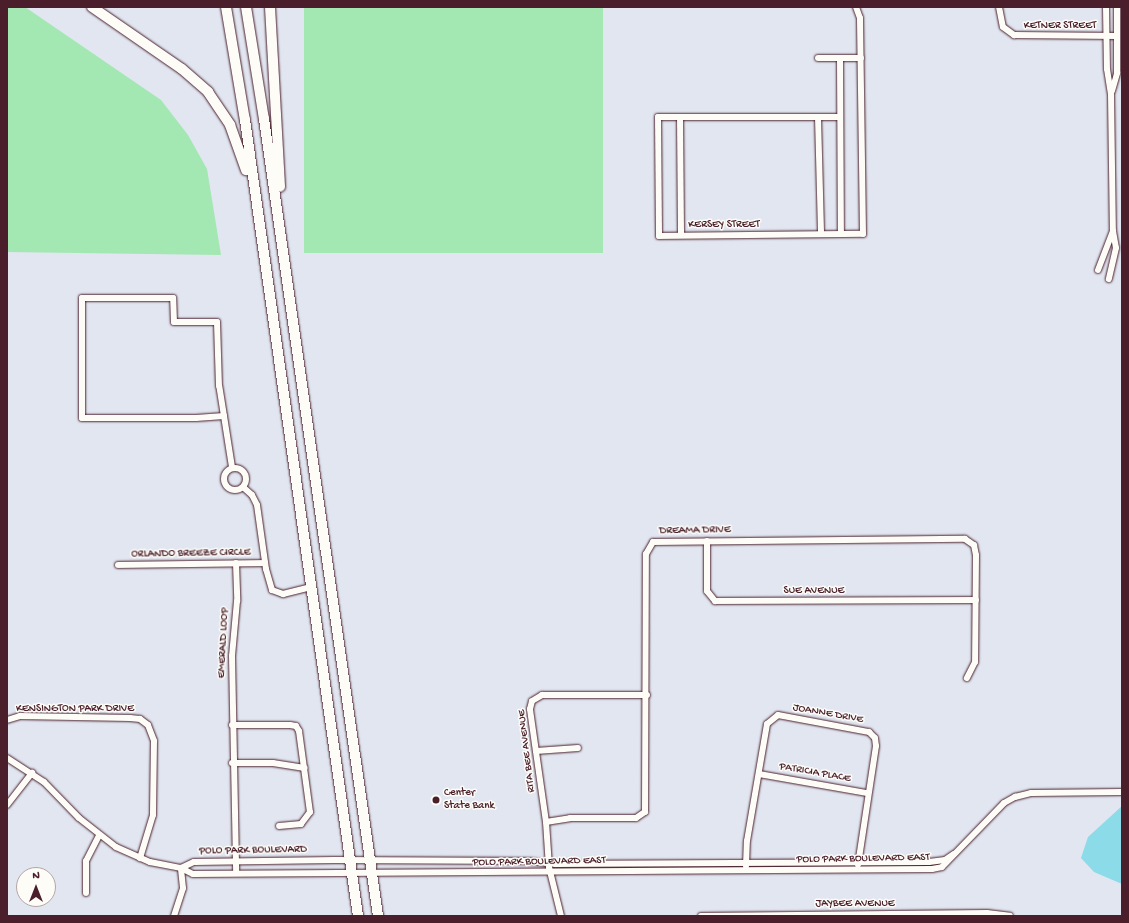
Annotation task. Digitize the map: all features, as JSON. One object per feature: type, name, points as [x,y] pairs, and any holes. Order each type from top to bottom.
[{"type":"highway","points":[[92,7],[191,76],[216,102],[230,125],[241,150],[266,272]]},
{"type":"highway","points":[[226,7],[266,272],[358,916]]},
{"type":"highway","points":[[246,7],[283,247],[378,916]]},
{"type":"highway","points":[[270,7],[283,247]]},
{"type":"street","name":"KERSEY STREET","points":[[840,117],[658,117],[659,236],[863,234],[860,18],[856,7]]},
{"type":"street","name":"KETNER STREET","points":[[999,7],[1003,27],[1014,35],[1117,36]]},
{"type":"street","points":[[1106,7],[1106,37],[1111,95],[1113,231],[1116,248],[1109,278]]},
{"type":"street","points":[[1111,95],[1116,73],[1117,7]]},
{"type":"street","points":[[818,58],[861,58]]},
{"type":"street","points":[[840,58],[841,234]]},
{"type":"street","points":[[680,117],[681,235]]},
{"type":"street","points":[[818,117],[821,234]]},
{"type":"street","points":[[1098,270],[1113,231]]},
{"type":"street","points":[[224,416],[196,418],[82,418],[82,298],[173,298],[174,322],[217,322],[219,386],[224,416],[232,468]]},
{"type":"street","points":[[232,468],[240,468],[245,473],[246,480],[243,487],[232,490],[226,486],[224,475],[232,468]]},
{"type":"street","points":[[243,487],[252,495],[257,505],[265,563],[269,584],[272,590],[278,594],[311,587]]},
{"type":"street","name":"DREAMA DRIVE","points":[[546,822],[570,818],[636,818],[646,812],[647,548],[653,542],[965,539],[976,549],[975,662],[967,678]]},
{"type":"street","name":"SUE AVENUE","points":[[706,541],[707,591],[715,601],[976,600]]},
{"type":"street","name":"EMERALD LOOP","points":[[236,563],[236,601],[232,656],[232,763],[236,873]]},
{"type":"street","name":"ORLANDO BREEZE CIRCLE","points":[[118,565],[265,563]]},
{"type":"street","name":"RITA BEE AVENUE","points":[[561,916],[550,867],[546,822],[530,709],[532,701],[542,695],[646,695]]},
{"type":"street","name":"KENSINGTON PARK DRIVE","points":[[7,720],[20,716],[130,718],[140,719],[148,724],[154,737],[154,815],[140,858]]},
{"type":"street","name":"JOANNE DRIVE","points":[[746,870],[747,841],[767,724],[773,717],[782,716],[872,733],[876,746],[867,793],[858,870]]},
{"type":"street","points":[[232,725],[296,726],[299,731],[305,768],[309,815],[301,824],[279,826]]},
{"type":"street","points":[[536,751],[578,748]]},
{"type":"street","points":[[7,758],[32,773],[99,836],[140,858],[181,868],[184,884]]},
{"type":"street","points":[[232,763],[273,763],[305,768]]},
{"type":"street","points":[[7,805],[32,773]]},
{"type":"street","name":"PATRICIA PLACE","points":[[759,774],[867,793]]},
{"type":"street","points":[[954,854],[1004,803],[1015,797],[1031,793],[1122,792]]},
{"type":"street","points":[[86,893],[86,861],[99,836]]},
{"type":"street","name":"POLO PARK BOULEVARD EAST","points":[[370,860],[550,867],[858,870],[932,869],[942,867],[954,854]]},
{"type":"street","name":"POLO PARK BOULEVARD EAST","points":[[181,868],[193,874],[372,873],[550,867],[746,863],[939,862],[954,854]]},
{"type":"street","name":"POLO PARK BOULEVARD","points":[[181,868],[194,862],[370,860]]},
{"type":"street","points":[[290,861],[290,873]]},
{"type":"street","points":[[174,916],[184,884],[193,874]]},
{"type":"street","name":"JAYBEE AVENUE","points":[[701,916],[987,913],[1010,916]]},
{"type":"green space","points":[[7,7],[25,7],[161,100],[188,135],[207,169],[221,255],[7,252]]},
{"type":"green space","points":[[304,7],[603,7],[603,253],[304,253]]},
{"type":"water","points":[[1122,806],[1122,884],[1094,872],[1081,858],[1088,837]]},
{"type":"place","name":"Center State Bank","points":[[436,800]]}]
